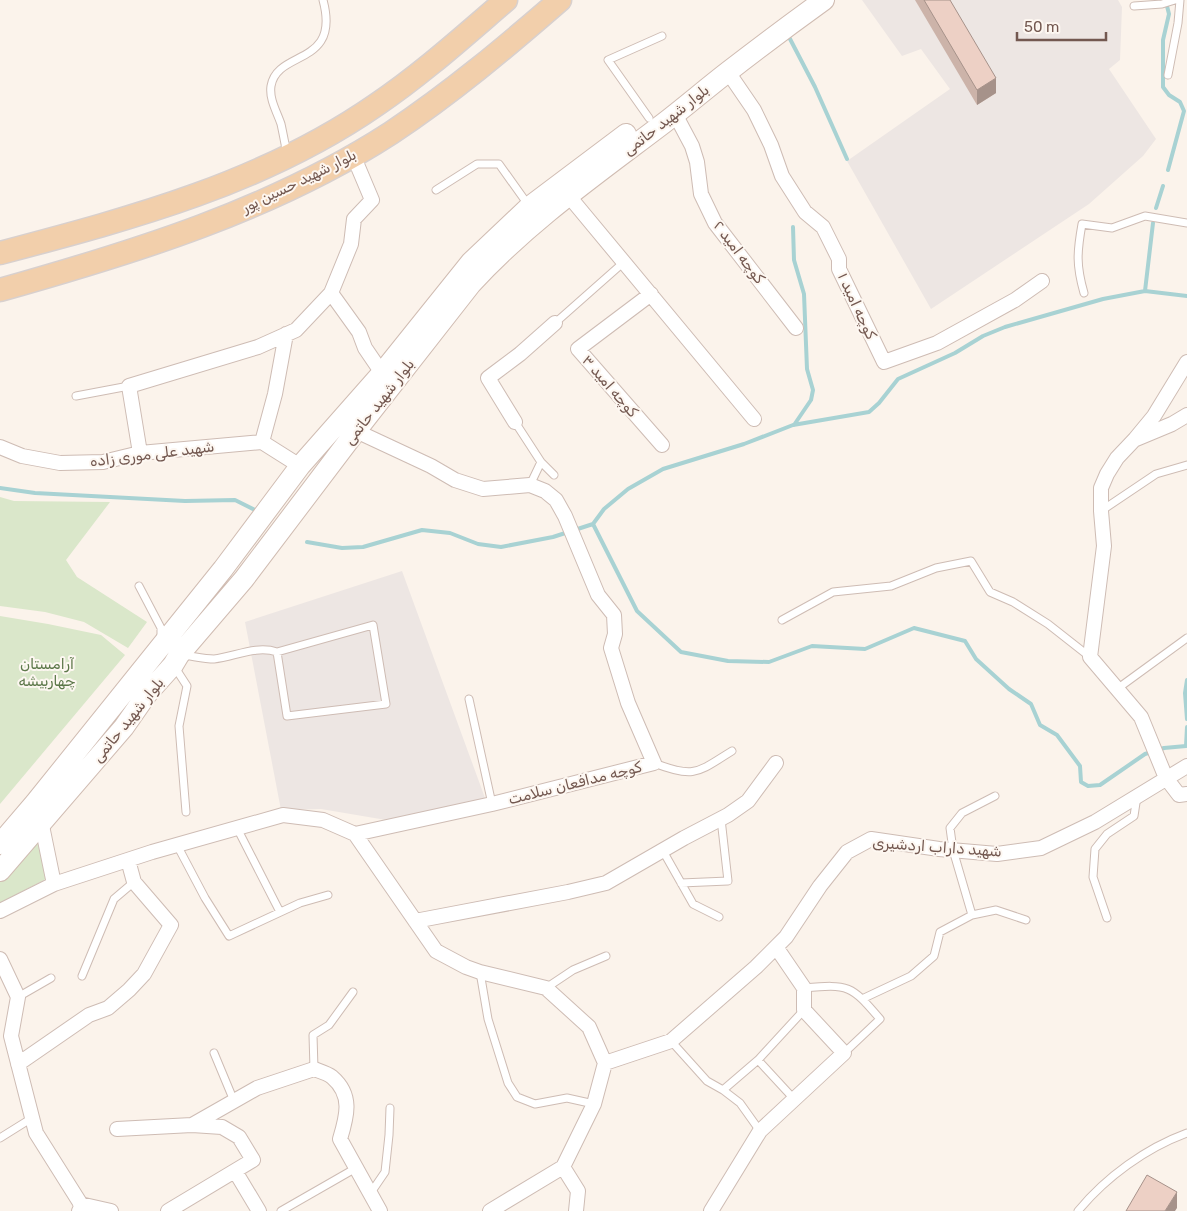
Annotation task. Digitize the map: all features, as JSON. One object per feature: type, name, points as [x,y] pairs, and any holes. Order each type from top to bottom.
[{"type":"main road","name":"بلوار شهيد حسین پور","points":[[0,253],[96,228],[187,199],[255,172],[314,143],[376,105],[428,66],[506,0]]},
{"type":"main road","name":"بلوار شهيد حسین پور","points":[[0,290],[105,260],[203,226],[271,197],[353,155],[390,133],[441,98],[492,59],[560,0]]},
{"type":"main road","name":"بلوار شهید حاتمی","points":[[0,844],[169,656],[244,579],[471,284],[564,189],[649,118],[800,0]]},
{"type":"main road","name":"بلوار شهید حاتمی","points":[[0,871],[124,727],[147,694],[223,570],[300,466],[382,373],[471,262],[530,207],[564,189],[675,114],[824,0]]},
{"type":"street","name":"کوچه امید ۱","points":[[728,72],[754,110],[771,145],[782,176],[805,212],[823,227],[839,259],[839,269],[884,362],[937,343],[1015,300],[1042,281]]},
{"type":"street","name":"کوچه امید ۲","points":[[675,114],[692,146],[697,162],[701,194],[715,223],[796,328]]},
{"type":"street","points":[[140,453],[129,386],[239,353],[296,330],[331,293],[351,244],[354,219],[372,200],[353,155]]},
{"type":"street","points":[[564,189],[754,419]]},
{"type":"street","points":[[331,293],[359,332],[365,348],[382,373]]},
{"type":"street","name":"کوچه امید ۳","points":[[651,294],[578,350],[662,445]]},
{"type":"street","points":[[515,422],[488,378],[520,354],[555,323]]},
{"type":"street","points":[[286,334],[275,394],[262,442],[300,466]]},
{"type":"street","points":[[1187,362],[1154,416],[1136,439],[1117,458],[1101,488],[1104,546],[1090,658],[1141,717],[1166,778],[1179,795],[1187,794]]},
{"type":"street","points":[[1136,439],[1172,424],[1187,415]]},
{"type":"street","points":[[356,431],[431,466],[455,480],[482,489],[530,485]]},
{"type":"street","name":"شهید علی موری زاده","points":[[0,447],[22,456],[60,463],[104,462],[140,453],[262,442]]},
{"type":"street","name":"کوچه مدافعان سلامت","points":[[355,834],[492,804],[654,763],[628,703],[611,648],[615,634],[614,615],[598,595],[589,578],[574,536],[556,500],[546,490],[530,485]]},
{"type":"street","points":[[415,921],[606,883],[721,819],[748,801],[776,763]]},
{"type":"street","name":"شهید داراب اردشیری","points":[[605,1063],[671,1041],[756,967],[786,936],[820,886],[847,852],[871,840],[998,854],[1041,848],[1095,822],[1187,766]]},
{"type":"street","points":[[35,803],[43,822],[54,884]]},
{"type":"street","points":[[0,911],[54,884],[177,845],[283,815],[323,820],[355,834],[436,951],[466,967],[480,972],[546,988],[589,1027],[605,1063],[594,1104],[563,1167],[490,1211]]},
{"type":"street","points":[[18,1064],[88,1015],[108,1008],[129,990],[144,974],[171,924],[134,882],[128,860]]},
{"type":"street","points":[[712,1211],[760,1131],[844,1053],[804,1010],[804,988],[776,947]]},
{"type":"street","points":[[0,959],[18,997],[11,1036],[36,1133],[80,1207],[111,1211]]},
{"type":"street","points":[[192,1125],[257,1088],[314,1069],[331,1076],[345,1093],[347,1114],[340,1139],[380,1211]]},
{"type":"street","points":[[117,1129],[192,1125],[222,1127],[239,1137],[253,1160],[168,1211]]},
{"type":"street","points":[[563,1167],[578,1191],[577,1210]]},
{"type":"street","points":[[235,1171],[259,1211]]},
{"type":"lane","points":[[288,156],[271,96],[271,88],[278,71],[305,55],[319,42],[326,27],[327,19],[322,0]]},
{"type":"lane","points":[[1134,6],[1162,4],[1173,0]]},
{"type":"lane","points":[[1168,75],[1178,23],[1180,0]]},
{"type":"lane","points":[[649,118],[608,60],[662,36]]},
{"type":"lane","points":[[436,190],[477,164],[499,164],[530,207]]},
{"type":"lane","points":[[1084,293],[1078,271],[1078,246],[1082,224],[1112,228],[1145,216],[1187,223]]},
{"type":"lane","points":[[555,323],[624,262]]},
{"type":"lane","points":[[76,396],[129,386]]},
{"type":"lane","points":[[515,422],[541,462],[554,475]]},
{"type":"lane","points":[[530,485],[541,462]]},
{"type":"lane","points":[[1101,511],[1156,474],[1187,465]]},
{"type":"lane","points":[[782,620],[833,592],[891,586],[936,568],[971,561],[990,592],[1013,602],[1048,624],[1090,658]]},
{"type":"lane","points":[[138,586],[161,628],[169,656],[187,686],[179,726],[186,812]]},
{"type":"lane","points":[[169,656],[212,659],[255,650],[277,652],[373,625],[386,704],[287,716],[277,652]]},
{"type":"lane","points":[[1117,688],[1186,638]]},
{"type":"lane","points":[[469,699],[492,804]]},
{"type":"lane","points":[[654,763],[672,770],[690,772],[701,770],[732,751]]},
{"type":"lane","points":[[972,916],[953,850],[950,828],[962,813],[995,796]]},
{"type":"lane","points":[[1108,918],[1093,877],[1095,849],[1108,834],[1134,816],[1137,796]]},
{"type":"lane","points":[[681,883],[728,881],[721,819]]},
{"type":"lane","points":[[238,828],[280,912]]},
{"type":"lane","points":[[177,845],[205,898],[229,936],[300,903],[328,896]]},
{"type":"lane","points":[[663,850],[692,904],[719,917]]},
{"type":"lane","points":[[82,976],[114,899],[134,882]]},
{"type":"lane","points":[[862,999],[911,976],[934,956],[940,932],[972,916],[996,910],[1026,920]]},
{"type":"lane","points":[[546,988],[573,970],[606,956]]},
{"type":"lane","points":[[480,972],[488,1019],[508,1083],[517,1097],[535,1104],[567,1098],[594,1104]]},
{"type":"lane","points":[[18,997],[51,978]]},
{"type":"lane","points":[[804,988],[835,985],[851,989],[880,1019],[844,1053]]},
{"type":"lane","points":[[314,1069],[313,1035],[329,1025],[353,992]]},
{"type":"lane","points":[[723,1090],[758,1060],[804,1010]]},
{"type":"lane","points":[[671,1041],[707,1081],[740,1103],[760,1131]]},
{"type":"lane","points":[[214,1053],[234,1101]]},
{"type":"lane","points":[[758,1060],[794,1099]]},
{"type":"lane","points":[[370,1194],[385,1172],[390,1108]]},
{"type":"lane","points":[[0,1138],[32,1118]]},
{"type":"lane","points":[[1078,1211],[1111,1178],[1163,1142],[1187,1133]]},
{"type":"lane","points":[[281,1211],[356,1168]]},
{"type":"shaded area","points":[[862,0],[1118,0],[1122,7],[1120,60],[1109,69],[1156,139],[1143,156],[1089,204],[931,309],[847,161],[950,89],[921,49],[902,56]]},
{"type":"shaded area","points":[[402,571],[485,798],[392,821],[321,809],[281,810],[245,622]]},
{"type":"green space","points":[[0,497],[14,501],[110,502],[66,560],[77,577],[147,622],[128,648],[84,622],[45,612],[0,606]]},
{"type":"green space","name":"آرامستان چهاربیشه","points":[[0,616],[101,635],[125,655],[0,804]]},
{"type":"green space","points":[[36,838],[48,878],[0,903],[0,879]]},
{"type":"building","points":[[924,0],[950,0],[996,78],[977,90]]},
{"type":"building","points":[[1147,1175],[1177,1192],[1165,1211],[1126,1211]]},
{"type":"waterway","points":[[1166,2],[1169,14],[1163,40],[1163,87],[1169,95],[1180,102],[1184,111],[1168,170]]},
{"type":"waterway","points":[[791,34],[789,37],[815,87],[847,159]]},
{"type":"waterway","points":[[1156,208],[1163,186]]},
{"type":"waterway","points":[[1145,291],[1153,223]]},
{"type":"waterway","points":[[793,227],[794,260],[804,294],[807,369],[813,390],[811,400],[794,425]]},
{"type":"waterway","points":[[307,542],[342,548],[363,547],[422,530],[450,533],[478,544],[501,547],[553,537],[593,524],[604,509],[628,489],[663,469],[744,444],[793,425],[869,412],[879,403],[898,379],[955,353],[983,336],[1005,327],[1103,299],[1145,291],[1187,296]]},
{"type":"waterway","points":[[0,488],[35,493],[185,501],[235,500],[259,512]]},
{"type":"waterway","points":[[593,524],[637,611],[681,652],[728,661],[769,662],[812,646],[865,649],[914,628],[965,641],[976,659],[1009,689],[1031,704],[1040,725],[1057,735],[1080,766],[1081,782],[1088,786],[1100,785],[1145,754],[1164,748],[1186,746],[1187,727]]},
{"type":"waterway","points":[[1187,680],[1185,693],[1187,719]]}]
